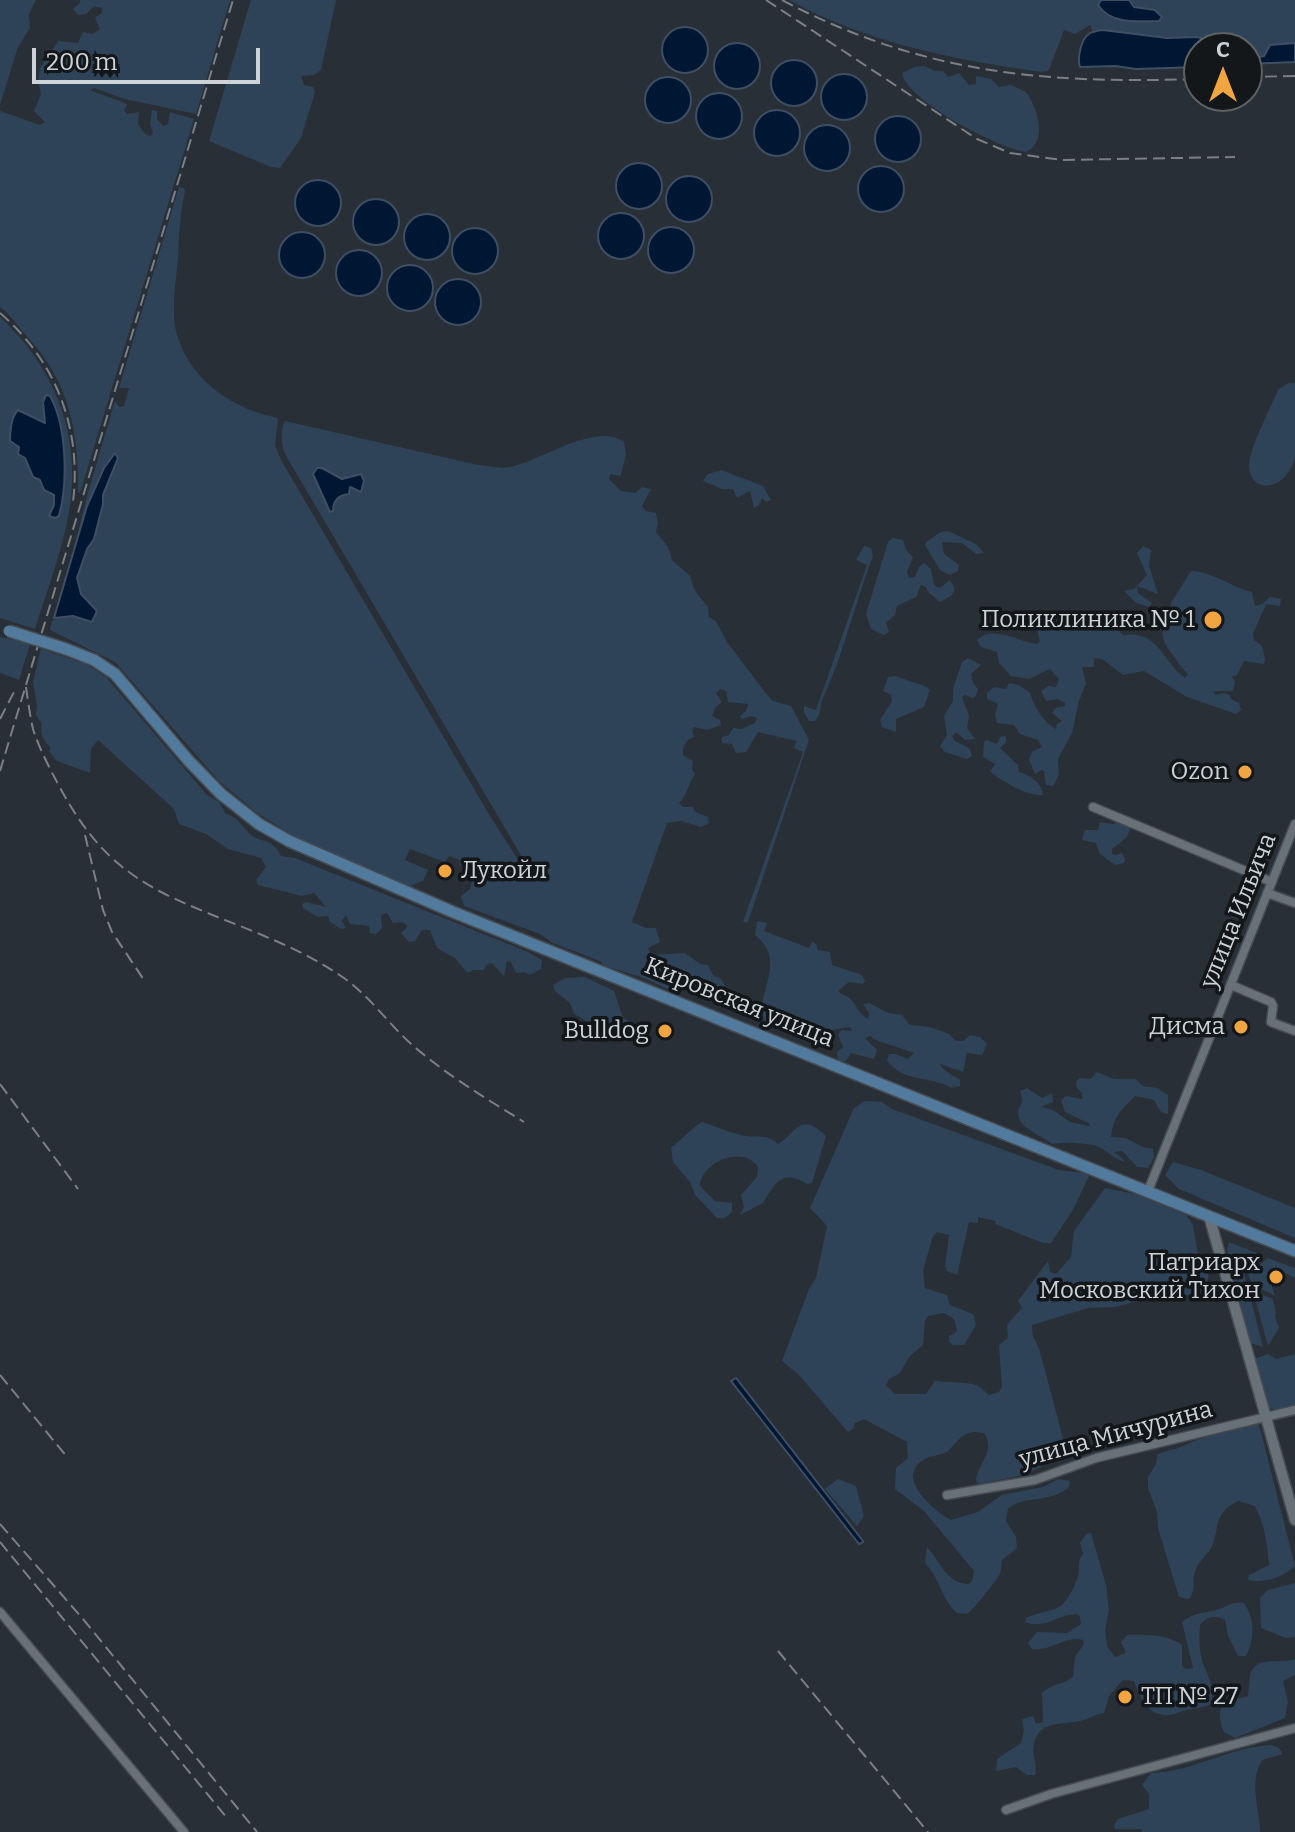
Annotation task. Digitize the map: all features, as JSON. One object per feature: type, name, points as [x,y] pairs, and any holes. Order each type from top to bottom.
[{"type":"main road","name":"Кировская улица","points":[[4,630],[94,660],[115,674],[188,760],[240,810],[274,833],[321,856],[1295,1251]]},
{"type":"street","points":[[1093,807],[1272,882]]},
{"type":"street","name":"улица Ильича","points":[[1148,1191],[1295,824]]},
{"type":"street","points":[[1267,893],[1295,903]]},
{"type":"street","points":[[1231,985],[1271,1002],[1271,1022],[1295,1031]]},
{"type":"street","points":[[1209,1216],[1295,1520]]},
{"type":"street","name":"улица Мичурина","points":[[947,1495],[1035,1480],[1096,1458],[1295,1410]]},
{"type":"street","points":[[0,1612],[184,1832]]},
{"type":"street","points":[[1006,1810],[1051,1794],[1295,1728]]},
{"type":"shaded area","points":[[0,0],[36,0],[29,14],[30,28],[18,47],[0,105]]},
{"type":"shaded area","points":[[80,0],[230,0],[196,114],[125,99],[94,88],[90,90],[127,104],[124,110],[127,114],[139,112],[138,124],[146,135],[153,133],[150,124],[152,110],[157,111],[157,119],[163,126],[168,124],[170,112],[194,119],[80,493],[74,429],[63,391],[43,356],[0,307],[0,111],[40,125],[45,122],[34,111],[41,94],[38,81],[40,68],[58,41],[78,43],[83,32],[93,34],[100,29],[95,18],[102,13],[102,8],[94,6],[86,14],[78,15],[73,9]]},
{"type":"shaded area","points":[[251,0],[336,0],[321,70],[314,75],[301,76],[304,85],[313,87],[315,92],[301,138],[280,168],[209,141]]},
{"type":"shaded area","points":[[789,0],[1101,0],[1100,9],[1107,14],[1121,19],[1159,21],[1155,10],[1139,9],[1129,0],[1295,0],[1295,43],[1270,45],[1263,56],[1263,32],[1183,32],[1183,38],[1108,30],[1093,32],[1090,25],[1075,34],[1064,30],[1049,70],[1042,72],[912,48],[819,15]]},
{"type":"shaded area","points":[[1101,0],[1129,0],[1134,7],[1155,10],[1162,17],[1159,21],[1117,19],[1103,11],[1098,5]]},
{"type":"shaded area","points":[[685,27],[701,34],[708,50],[701,66],[685,73],[669,66],[662,50],[669,34]]},
{"type":"shaded area","points":[[1103,30],[1183,37],[1183,68],[1080,67],[1079,54],[1090,33]]},
{"type":"shaded area","points":[[737,43],[753,50],[760,66],[753,82],[737,89],[721,82],[714,66],[721,50]]},
{"type":"shaded area","points":[[1295,43],[1295,62],[1263,63],[1263,56],[1270,45]]},
{"type":"shaded area","points":[[794,60],[810,67],[817,83],[810,99],[794,106],[778,99],[771,83],[778,67]]},
{"type":"shaded area","points":[[925,66],[943,71],[948,77],[959,73],[969,85],[976,84],[976,76],[991,79],[999,87],[1011,85],[1026,92],[1039,124],[1033,147],[1026,152],[1013,149],[976,133],[936,109],[907,84],[902,73]]},
{"type":"shaded area","points":[[844,74],[860,81],[867,97],[860,113],[844,120],[828,113],[821,97],[828,81]]},
{"type":"shaded area","points":[[668,77],[684,84],[691,100],[684,116],[668,123],[652,116],[645,100],[652,84]]},
{"type":"shaded area","points":[[719,93],[735,100],[742,116],[735,132],[719,139],[703,132],[696,116],[703,100]]},
{"type":"shaded area","points":[[777,110],[793,117],[800,133],[793,149],[777,156],[761,149],[754,133],[761,117]]},
{"type":"shaded area","points":[[898,116],[914,123],[921,139],[914,155],[898,162],[882,155],[875,139],[882,123]]},
{"type":"shaded area","points":[[827,125],[843,132],[850,148],[843,164],[827,171],[811,164],[804,148],[811,132]]},
{"type":"shaded area","points":[[639,163],[655,170],[662,186],[655,202],[639,209],[623,202],[616,186],[623,170]]},
{"type":"shaded area","points":[[881,166],[897,173],[904,189],[897,205],[881,212],[865,205],[858,189],[865,173]]},
{"type":"shaded area","points":[[689,176],[705,183],[712,199],[705,215],[689,222],[673,215],[666,199],[673,183]]},
{"type":"shaded area","points":[[318,180],[334,187],[341,203],[334,219],[318,226],[302,219],[295,203],[302,187]]},
{"type":"shaded area","points":[[179,187],[184,188],[174,309],[178,338],[185,354],[217,392],[246,408],[278,418],[275,445],[281,460],[490,816],[531,880],[533,877],[529,869],[285,454],[282,429],[285,421],[502,468],[584,439],[613,437],[624,442],[626,455],[621,474],[611,474],[609,479],[621,491],[635,493],[642,487],[651,489],[642,506],[646,511],[656,513],[656,532],[668,547],[672,560],[690,576],[695,591],[708,607],[709,617],[716,621],[727,642],[768,696],[773,701],[791,706],[809,740],[748,922],[743,922],[803,752],[794,748],[797,741],[758,732],[746,752],[736,753],[732,744],[722,743],[722,737],[729,735],[733,728],[741,729],[755,723],[757,718],[742,719],[740,716],[748,704],[728,702],[726,691],[720,689],[716,693],[722,702],[712,716],[720,720],[721,725],[707,730],[694,727],[694,737],[684,746],[683,755],[693,761],[695,774],[679,803],[683,807],[693,807],[695,812],[708,817],[709,823],[701,827],[681,821],[667,823],[632,922],[646,928],[656,928],[660,942],[648,948],[651,955],[685,953],[700,964],[708,965],[713,975],[721,979],[725,986],[718,997],[703,997],[693,985],[678,992],[670,990],[605,966],[540,934],[464,906],[461,896],[470,889],[474,873],[480,868],[479,863],[468,862],[459,866],[460,860],[449,856],[445,862],[410,849],[405,860],[428,870],[423,881],[410,886],[293,836],[256,812],[219,781],[115,662],[50,630],[52,621],[59,617],[93,621],[90,608],[78,588],[77,577],[94,537],[106,488],[118,460],[115,453],[92,494],[75,546],[115,401],[120,407],[124,406],[129,388],[119,388]],"holes":[[[316,468],[342,479],[364,481],[360,491],[351,487],[349,494],[338,499],[333,511],[313,474]]]},
{"type":"shaded area","points":[[376,199],[392,206],[399,222],[392,238],[376,245],[360,238],[353,222],[360,206]]},
{"type":"shaded area","points":[[621,213],[637,220],[644,236],[637,252],[621,259],[605,252],[598,236],[605,220]]},
{"type":"shaded area","points":[[427,214],[443,221],[450,237],[443,253],[427,260],[411,253],[404,237],[411,221]]},
{"type":"shaded area","points":[[671,227],[687,234],[694,250],[687,266],[671,273],[655,266],[648,250],[655,234]]},
{"type":"shaded area","points":[[475,228],[491,235],[498,251],[491,267],[475,274],[459,267],[452,251],[459,235]]},
{"type":"shaded area","points":[[302,232],[318,239],[325,255],[318,271],[302,278],[286,271],[279,255],[286,239]]},
{"type":"shaded area","points":[[359,250],[375,257],[382,273],[375,289],[359,296],[343,289],[336,273],[343,257]]},
{"type":"shaded area","points":[[410,265],[426,272],[433,288],[426,304],[410,311],[394,304],[387,288],[394,272]]},
{"type":"shaded area","points":[[458,279],[474,286],[481,302],[474,318],[458,325],[442,318],[435,302],[442,286]]},
{"type":"shaded area","points":[[0,317],[34,355],[58,399],[70,447],[72,472],[65,531],[35,629],[0,618]],"holes":[[[43,402],[55,406],[62,430],[64,460],[59,516],[49,515],[54,505],[53,494],[44,490],[40,480],[33,477],[18,451],[19,447],[10,441],[10,426],[18,411],[45,423]]]},
{"type":"shaded area","points":[[1288,383],[1295,383],[1295,457],[1291,469],[1277,483],[1261,485],[1251,475],[1250,458],[1278,390]]},
{"type":"shaded area","points":[[46,395],[50,396],[56,408],[63,438],[65,471],[62,503],[59,516],[55,518],[49,516],[54,495],[44,490],[40,480],[33,477],[25,458],[18,454],[19,447],[10,441],[12,420],[18,410],[45,423],[43,402]]},
{"type":"shaded area","points":[[115,453],[118,458],[103,495],[94,539],[87,549],[77,578],[81,594],[97,611],[92,622],[73,616],[54,618],[87,506],[104,468]]},
{"type":"shaded area","points":[[317,468],[342,479],[361,474],[364,481],[361,492],[350,487],[349,494],[337,499],[330,512],[313,474]]},
{"type":"shaded area","points":[[721,470],[763,486],[771,500],[767,502],[762,498],[754,508],[750,491],[737,498],[733,489],[722,489],[703,481],[708,474]]},
{"type":"shaded area","points":[[948,531],[976,544],[984,553],[976,554],[962,543],[942,542],[944,554],[959,565],[958,571],[950,575],[940,570],[925,545],[941,532]]},
{"type":"shaded area","points":[[893,538],[903,540],[906,550],[913,557],[907,572],[909,578],[915,577],[924,563],[931,569],[934,585],[940,588],[950,580],[955,589],[952,595],[940,602],[921,585],[916,597],[897,606],[895,615],[886,623],[889,632],[884,635],[871,629],[866,614],[888,542]]},
{"type":"shaded area","points":[[864,546],[871,548],[873,556],[819,716],[815,721],[809,721],[804,706],[816,710],[867,565],[856,560]]},
{"type":"shaded area","points":[[1143,546],[1151,550],[1149,566],[1158,594],[1137,586],[1138,593],[1152,603],[1149,607],[1136,603],[1124,591],[1134,589],[1147,575],[1137,553]]},
{"type":"shaded area","points":[[1191,571],[1252,592],[1255,606],[1270,597],[1281,599],[1280,606],[1266,604],[1253,634],[1254,640],[1262,646],[1264,664],[1244,661],[1237,675],[1232,677],[1235,682],[1233,691],[1213,691],[1215,695],[1230,695],[1239,703],[1241,710],[1236,714],[1187,697],[1144,671],[1123,675],[1102,659],[1094,658],[1094,667],[1082,667],[1086,683],[1072,733],[1058,759],[1059,775],[1053,786],[1046,785],[1044,771],[1035,774],[1029,759],[1033,751],[1042,747],[1038,740],[1020,734],[1014,725],[997,723],[995,715],[998,704],[987,699],[987,693],[994,687],[1006,689],[1009,683],[1019,685],[1030,693],[1040,713],[1056,729],[1062,721],[1052,713],[1065,703],[1057,699],[1046,701],[1041,691],[1048,686],[1056,687],[1059,679],[1050,669],[1029,679],[1011,676],[999,663],[997,652],[981,647],[977,640],[999,634],[1038,644],[1037,630],[1043,623],[1060,626],[1069,620],[1098,618],[1123,635],[1145,637],[1185,678],[1188,674],[1168,649],[1163,630],[1172,615],[1171,603]]},
{"type":"shaded area","points":[[0,637],[30,644],[19,680],[0,673]]},
{"type":"shaded area","points":[[41,649],[86,664],[106,677],[207,795],[219,802],[226,814],[237,819],[250,834],[274,846],[281,856],[295,858],[528,952],[542,960],[541,969],[530,975],[516,973],[511,962],[507,961],[504,976],[492,963],[486,965],[484,970],[467,973],[455,958],[437,948],[430,930],[422,930],[415,941],[409,942],[401,933],[408,926],[402,922],[393,923],[387,913],[381,915],[382,928],[376,934],[370,933],[369,926],[350,924],[346,915],[342,921],[346,928],[341,929],[330,922],[328,916],[318,917],[303,908],[302,904],[306,902],[326,907],[314,893],[302,896],[258,885],[256,880],[266,867],[261,858],[228,849],[206,834],[179,824],[174,809],[98,740],[91,749],[90,773],[57,761],[49,751],[51,748],[43,737],[42,724],[36,715],[33,682]]},
{"type":"shaded area","points":[[968,658],[981,665],[971,674],[978,689],[976,696],[962,697],[969,716],[967,728],[975,739],[965,740],[956,732],[952,736],[969,748],[972,756],[967,759],[945,752],[940,746],[947,735],[944,716],[953,701],[953,689],[962,662]]},
{"type":"shaded area","points":[[895,676],[930,690],[924,707],[896,719],[896,732],[882,727],[880,720],[892,701],[891,695],[883,691],[888,677]]},
{"type":"shaded area","points":[[1006,736],[1006,742],[1000,748],[1018,765],[1019,772],[1038,783],[1043,795],[1022,791],[990,772],[995,764],[983,757],[984,742],[997,744],[1000,737]]},
{"type":"shaded area","points":[[1119,820],[1128,824],[1130,830],[1126,838],[1112,849],[1112,854],[1122,853],[1125,859],[1124,863],[1115,865],[1100,854],[1096,843],[1082,840],[1085,830],[1098,830],[1100,822],[1114,824]]},
{"type":"shaded area","points":[[757,921],[767,923],[764,931],[809,948],[812,942],[816,944],[818,950],[830,952],[832,965],[862,975],[863,984],[849,982],[838,991],[851,999],[868,1019],[869,1013],[863,1004],[869,1003],[888,1013],[902,1015],[910,1025],[930,1027],[949,1034],[956,1041],[963,1041],[970,1035],[980,1037],[987,1044],[982,1055],[967,1053],[963,1072],[940,1064],[960,1080],[960,1086],[952,1088],[900,1072],[887,1060],[889,1054],[908,1059],[914,1053],[870,1036],[865,1038],[877,1050],[874,1059],[851,1053],[846,1061],[838,1061],[837,1052],[843,1047],[838,1034],[842,1030],[852,1031],[850,1027],[832,1030],[825,1041],[780,1024],[766,1023],[762,1013],[770,957],[755,935]]},
{"type":"shaded area","points":[[585,977],[614,991],[623,1018],[642,1027],[645,1040],[624,1032],[599,1034],[574,1014],[570,1003],[555,991],[553,985],[565,978]]},
{"type":"shaded area","points":[[1097,1072],[1114,1079],[1135,1079],[1143,1086],[1157,1088],[1168,1095],[1168,1114],[1161,1112],[1154,1100],[1135,1096],[1114,1124],[1111,1137],[1126,1138],[1153,1149],[1154,1157],[1148,1168],[1137,1167],[1122,1151],[1114,1152],[1125,1162],[1093,1145],[1052,1144],[1021,1122],[1018,1116],[1023,1101],[1020,1091],[1027,1088],[1042,1098],[1052,1093],[1053,1102],[1041,1107],[1053,1110],[1070,1122],[1089,1126],[1065,1112],[1061,1100],[1066,1096],[1082,1099],[1076,1082],[1079,1078],[1091,1079]]},
{"type":"shaded area","points":[[865,1101],[882,1102],[892,1109],[1059,1170],[1089,1176],[1073,1210],[1051,1243],[1043,1243],[995,1224],[996,1221],[978,1217],[978,1223],[969,1222],[957,1275],[947,1271],[945,1266],[949,1235],[937,1232],[933,1236],[923,1271],[925,1288],[947,1295],[950,1305],[973,1314],[976,1325],[964,1345],[953,1345],[949,1336],[957,1330],[954,1319],[944,1313],[928,1316],[923,1345],[886,1385],[895,1394],[926,1394],[935,1381],[975,1385],[989,1395],[999,1392],[1002,1387],[999,1345],[1008,1338],[1007,1325],[1022,1308],[1018,1301],[1048,1261],[1050,1272],[1056,1274],[1071,1257],[1074,1231],[1105,1188],[1135,1194],[1186,1215],[1193,1225],[1199,1261],[1209,1276],[1205,1287],[1190,1295],[1153,1297],[1115,1307],[1088,1308],[1032,1325],[1064,1442],[1061,1458],[1023,1475],[980,1484],[976,1481],[977,1475],[987,1452],[988,1441],[985,1434],[973,1432],[964,1435],[946,1452],[925,1459],[916,1466],[913,1474],[920,1492],[935,1509],[951,1520],[978,1512],[1002,1495],[1043,1487],[1059,1479],[1070,1481],[1069,1487],[1053,1496],[1021,1502],[1008,1509],[1006,1521],[1016,1537],[1017,1548],[1002,1560],[998,1576],[967,1614],[957,1613],[947,1601],[925,1563],[927,1547],[954,1580],[968,1584],[974,1571],[924,1511],[895,1489],[896,1468],[908,1458],[907,1442],[864,1419],[855,1423],[848,1432],[799,1375],[782,1361],[816,1278],[827,1226],[810,1208],[854,1108]]},
{"type":"shaded area","points":[[702,1122],[741,1135],[769,1138],[778,1144],[799,1126],[804,1124],[817,1128],[826,1136],[812,1183],[784,1178],[763,1203],[740,1215],[744,1207],[741,1195],[757,1177],[758,1167],[743,1157],[724,1159],[708,1169],[700,1186],[715,1201],[732,1203],[732,1212],[725,1218],[717,1218],[695,1195],[690,1182],[673,1162],[671,1148]]},
{"type":"shaded area","points":[[1173,1162],[1295,1208],[1295,1238],[1179,1189],[1165,1175]]},
{"type":"shaded area","points":[[1229,1242],[1264,1256],[1244,1273],[1263,1347],[1250,1343],[1227,1250]]},
{"type":"shaded area","points":[[1268,1258],[1295,1268],[1295,1278],[1277,1269],[1270,1272],[1275,1296],[1252,1284],[1248,1274]]},
{"type":"shaded area","points":[[1253,1291],[1273,1299],[1279,1328],[1268,1346]]},
{"type":"shaded area","points":[[1268,1354],[1277,1359],[1295,1354],[1295,1406],[1280,1410],[1268,1408],[1254,1359]]},
{"type":"shaded area","points":[[736,1378],[863,1542],[859,1544],[731,1381]]},
{"type":"shaded area","points":[[1258,1425],[1261,1432],[1295,1566],[1273,1579],[1248,1580],[1249,1575],[1269,1565],[1263,1527],[1255,1506],[1238,1501],[1220,1517],[1211,1548],[1195,1573],[1189,1599],[1179,1597],[1158,1528],[1148,1477],[1158,1454]]},
{"type":"shaded area","points":[[838,1479],[856,1486],[864,1516],[857,1526],[825,1489]]},
{"type":"shaded area","points":[[1091,1533],[1106,1585],[1109,1610],[1105,1630],[1107,1646],[1115,1657],[1126,1653],[1121,1642],[1127,1635],[1156,1636],[1182,1645],[1182,1666],[1193,1668],[1182,1622],[1196,1614],[1237,1603],[1244,1603],[1250,1615],[1252,1636],[1249,1649],[1246,1656],[1238,1656],[1228,1636],[1225,1620],[1208,1618],[1200,1625],[1200,1651],[1212,1689],[1211,1704],[1163,1715],[1150,1709],[1134,1681],[1123,1680],[1109,1696],[1104,1713],[1052,1725],[1041,1731],[1033,1748],[1035,1775],[1027,1775],[1016,1767],[996,1771],[997,1759],[1021,1743],[1024,1730],[1022,1719],[1033,1716],[1036,1724],[1043,1722],[1042,1693],[1073,1677],[1075,1657],[1084,1644],[1083,1640],[1071,1640],[1039,1649],[1032,1649],[1028,1643],[1037,1632],[1067,1633],[1081,1624],[1080,1617],[1070,1615],[1039,1624],[1025,1622],[1026,1618],[1065,1602],[1078,1575],[1083,1554],[1080,1543],[1086,1534]]},
{"type":"shaded area","points":[[1295,1583],[1295,1637],[1286,1638],[1261,1628],[1260,1598],[1268,1590]]},
{"type":"shaded area","points":[[1295,1659],[1295,1675],[1283,1681],[1288,1702],[1285,1718],[1235,1738],[1224,1732],[1220,1711],[1230,1700],[1248,1696],[1252,1669],[1262,1663]]},
{"type":"shaded area","points":[[1271,1745],[1283,1754],[1262,1760],[1258,1769],[1255,1786],[1260,1832],[1142,1832],[1142,1829],[1115,1829],[1118,1819],[1149,1809],[1149,1794],[1142,1785],[1151,1773],[1166,1772],[1240,1750]]},
{"type":"railway","points":[[0,771],[233,0]]},
{"type":"railway","points":[[766,0],[977,139],[1010,153],[1062,160],[1235,157]]},
{"type":"railway","points":[[782,0],[884,44],[985,69],[1088,79],[1183,79]]},
{"type":"railway","points":[[1263,77],[1295,76]]},
{"type":"railway","points":[[0,313],[36,353],[61,398],[73,448],[73,502]]},
{"type":"railway","points":[[26,687],[33,729],[55,778],[80,821],[118,864],[171,897],[321,963],[360,991],[423,1054],[524,1122]]},
{"type":"railway","points":[[0,719],[15,690]]},
{"type":"railway","points":[[85,835],[103,910],[112,932],[144,980]]},
{"type":"railway","points":[[0,1084],[78,1189]]},
{"type":"railway","points":[[0,1375],[67,1457]]},
{"type":"railway","points":[[0,1524],[83,1619],[257,1832]]},
{"type":"railway","points":[[0,1542],[227,1818]]},
{"type":"railway","points":[[778,1651],[928,1832]]},
{"type":"place","name":"Поликлиника № 1","points":[[1213,620]]},
{"type":"place","name":"Ozon","points":[[1245,772]]},
{"type":"place","name":"Лукойл","points":[[445,871]]},
{"type":"place","name":"Дисма","points":[[1241,1027]]},
{"type":"place","name":"Bulldog","points":[[665,1031]]},
{"type":"place","name":"Патриарх Московский Тихон","points":[[1276,1277]]},
{"type":"place","name":"ТП № 27","points":[[1125,1697]]}]
